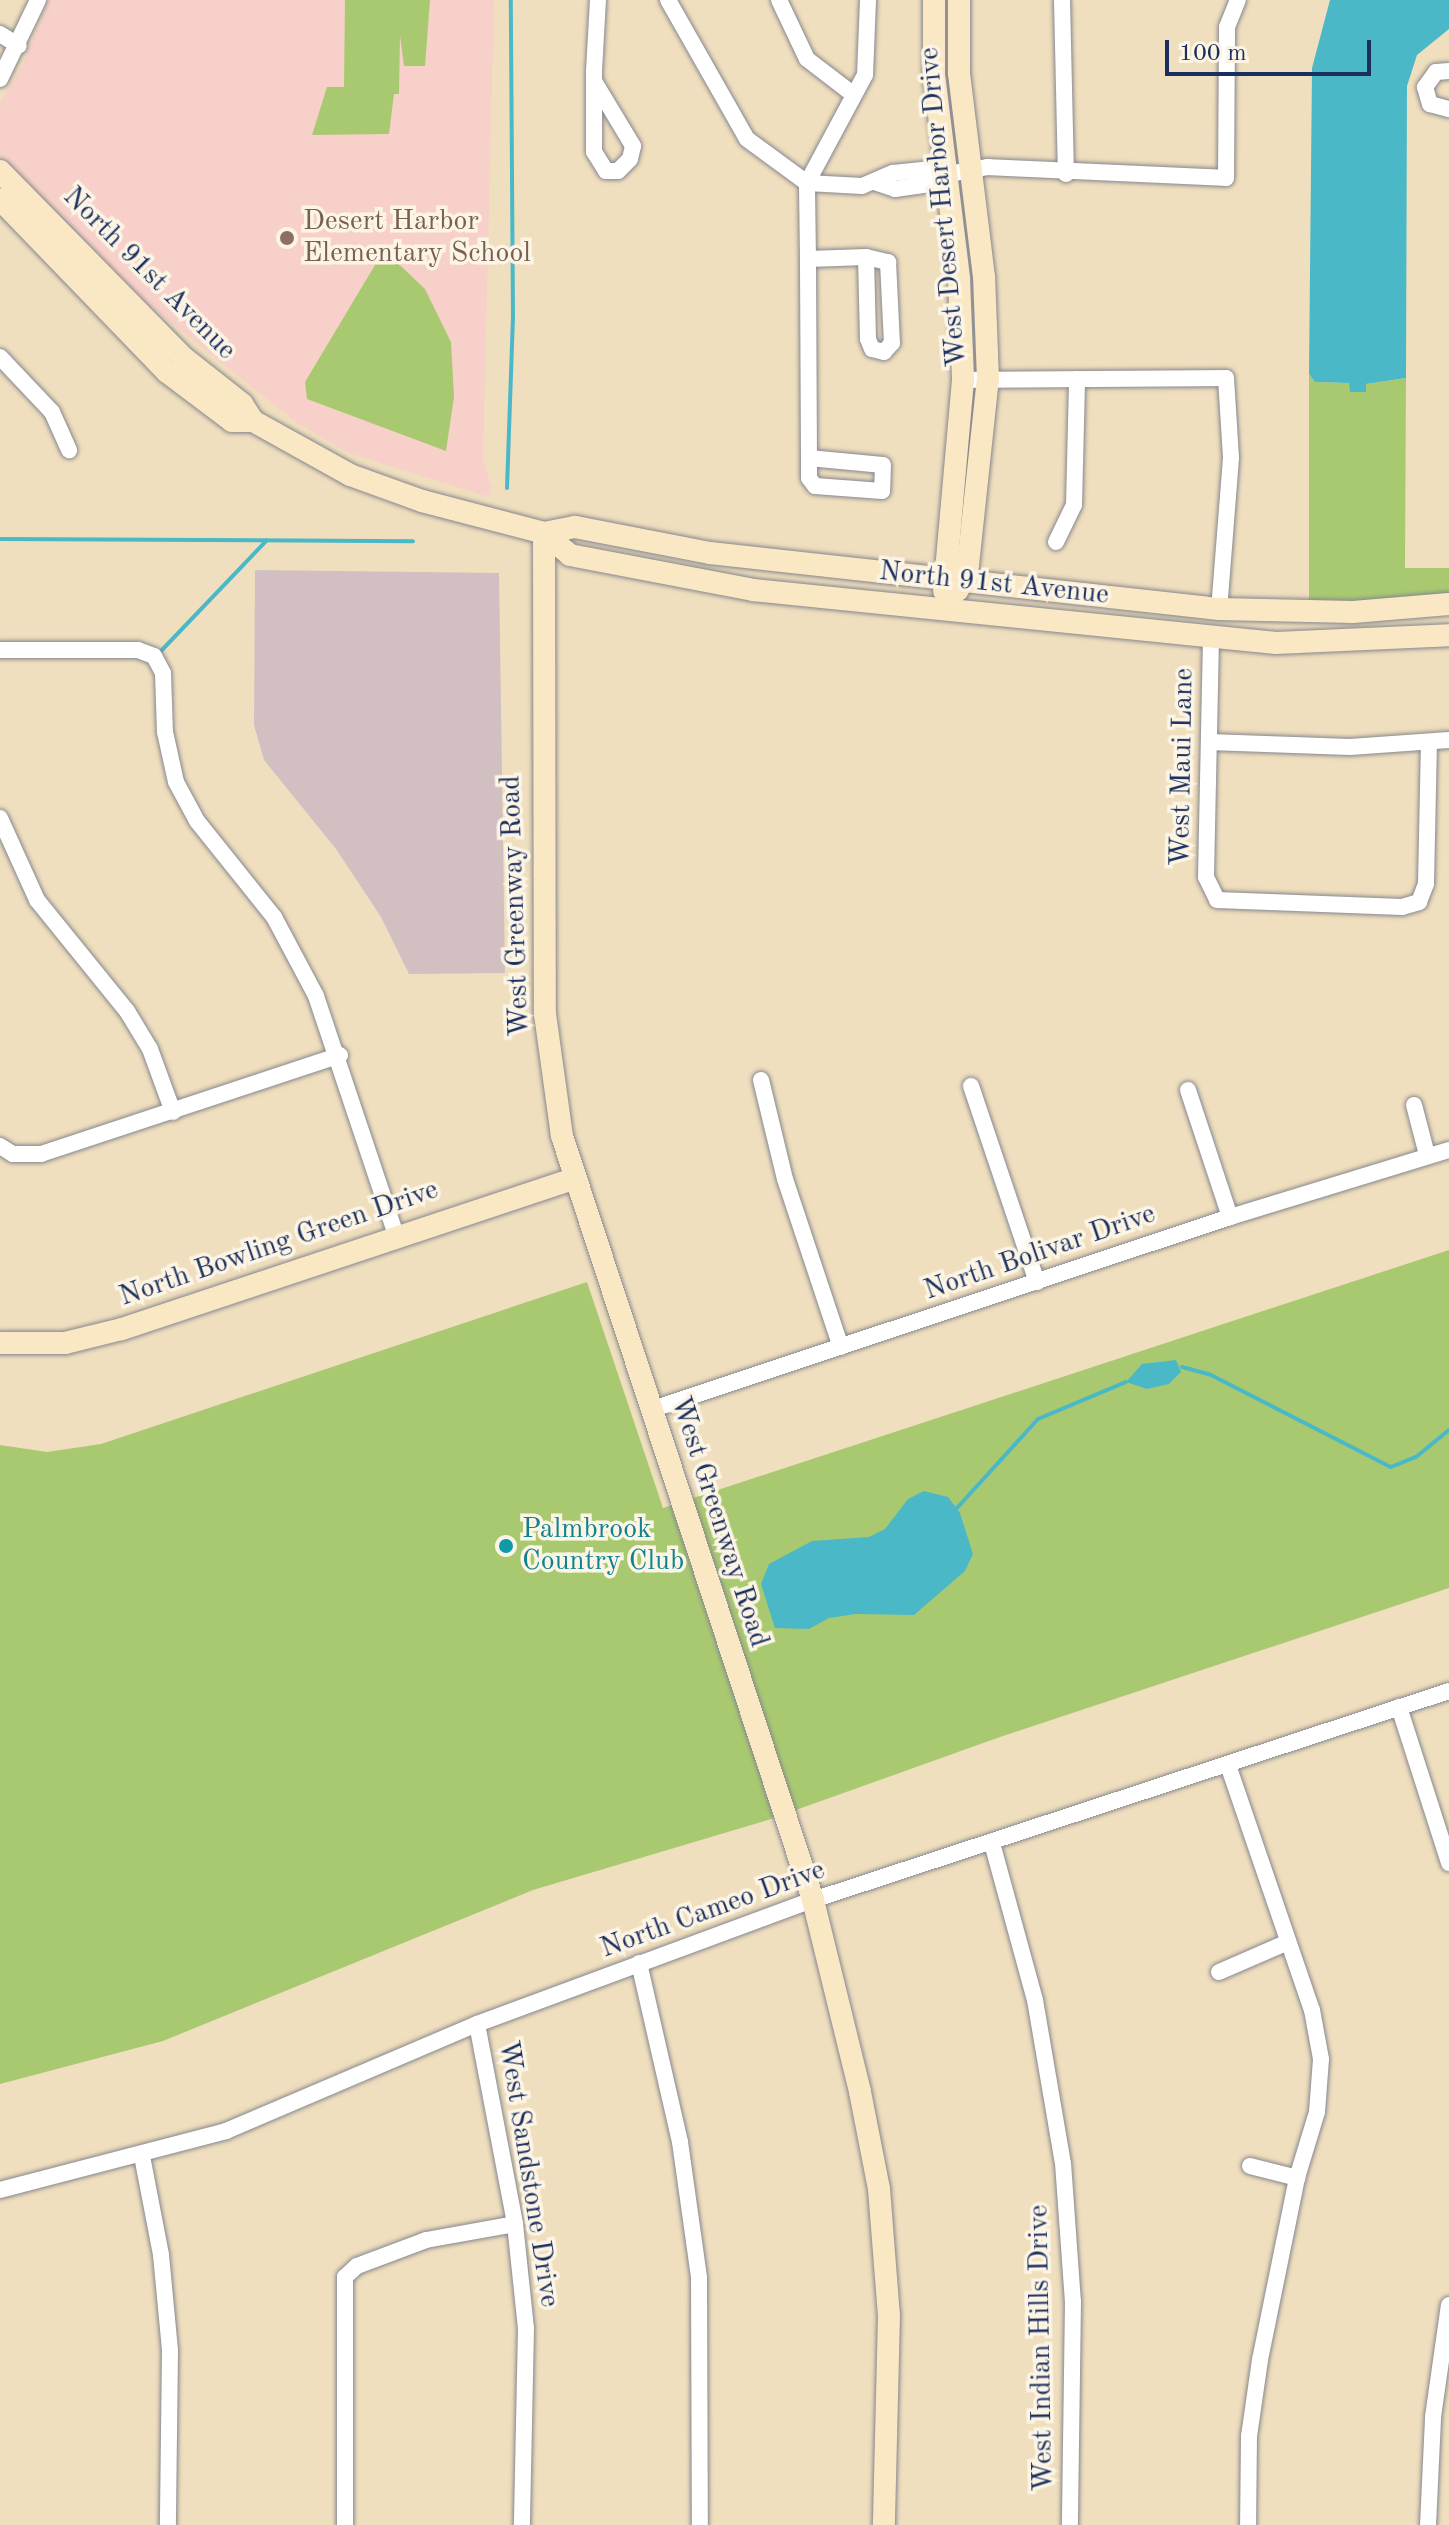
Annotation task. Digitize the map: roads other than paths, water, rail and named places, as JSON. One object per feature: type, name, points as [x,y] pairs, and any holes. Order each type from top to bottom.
[{"type":"street","points":[[0,79],[19,46],[38,0]]},
{"type":"street","points":[[594,81],[633,146],[630,159],[618,171],[597,163],[594,81],[598,0]]},
{"type":"street","points":[[668,0],[747,139],[807,183],[837,187],[877,183],[895,189],[920,186],[943,175],[967,170],[1048,168],[1066,174],[1226,178],[1227,27],[1238,0]]},
{"type":"street","points":[[779,0],[807,59],[854,95]]},
{"type":"street","points":[[809,458],[883,465],[882,491],[872,494],[815,486],[809,458],[807,183],[854,95],[868,56],[868,0]]},
{"type":"street","name":"West Desert Harbor Drive","points":[[934,0],[943,175],[959,279],[963,380],[942,577],[947,608]]},
{"type":"street","name":"West Desert Harbor Drive","points":[[947,608],[965,579],[988,379],[984,277],[967,170],[959,0]]},
{"type":"street","points":[[1062,0],[1066,174]]},
{"type":"street","points":[[0,34],[19,46]]},
{"type":"street","points":[[1449,71],[1436,72],[1425,87],[1430,104],[1449,109]]},
{"type":"street","name":"North 91st Avenue","points":[[0,171],[209,406],[232,421],[253,421],[350,475],[444,507],[544,533],[575,527],[714,554],[1219,609],[1353,612],[1449,604]]},
{"type":"street","name":"North 91st Avenue","points":[[0,199],[134,322]]},
{"type":"street","points":[[808,259],[866,257],[888,262],[892,343],[884,352],[872,349],[868,339],[866,257]]},
{"type":"street","points":[[0,357],[52,412],[69,450]]},
{"type":"street","points":[[963,380],[1226,378],[1231,458],[1219,609]]},
{"type":"street","points":[[1056,542],[1074,505],[1077,379]]},
{"type":"street","name":"North 91st Avenue","points":[[544,533],[570,555],[706,583],[1211,638],[1373,642],[1449,635]]},
{"type":"street","name":"West Greenway Road","points":[[544,533],[545,1014],[573,1179],[813,1900],[879,2189],[889,2315],[884,2525]]},
{"type":"street","name":"West Maui Lane","points":[[1211,638],[1206,877],[1212,897],[1229,903],[1402,907],[1419,902],[1426,884],[1429,742]]},
{"type":"street","points":[[0,650],[138,650],[154,656],[163,673],[165,732],[176,782],[197,821],[274,917],[316,996],[340,1055],[396,1235]]},
{"type":"street","points":[[1209,742],[1284,747],[1449,740]]},
{"type":"street","points":[[0,818],[37,900],[127,1011],[150,1049],[173,1112]]},
{"type":"street","points":[[0,1146],[13,1154],[41,1154],[340,1055]]},
{"type":"street","points":[[761,1080],[785,1179],[841,1347]]},
{"type":"street","points":[[971,1086],[1037,1282]]},
{"type":"street","points":[[1188,1090],[1230,1217]]},
{"type":"street","points":[[1414,1105],[1427,1155]]},
{"type":"street","name":"North Bolivar Drive","points":[[650,1410],[1230,1217],[1449,1150]]},
{"type":"street","name":"North Bowling Green Drive","points":[[0,1343],[65,1343],[122,1329],[396,1235],[573,1179]]},
{"type":"street","name":"North Cameo Drive","points":[[0,2190],[142,2156],[263,2117],[477,2024],[813,1900],[1449,1691]]},
{"type":"street","points":[[1399,1707],[1449,1863]]},
{"type":"street","points":[[1228,1765],[1288,1942],[1321,2059],[1317,2112],[1297,2178],[1249,2436],[1248,2525]]},
{"type":"street","name":"West Indian Hills Drive","points":[[992,1843],[1035,2000],[1063,2163],[1073,2301],[1070,2525]]},
{"type":"street","points":[[1219,1972],[1288,1942]]},
{"type":"street","points":[[639,1963],[680,2142],[699,2278],[700,2525]]},
{"type":"street","name":"West Sandstone Drive","points":[[477,2024],[515,2224],[526,2328],[522,2525]]},
{"type":"street","points":[[142,2156],[161,2255],[170,2351],[168,2525]]},
{"type":"street","points":[[1250,2166],[1297,2178]]},
{"type":"street","points":[[345,2525],[345,2277],[357,2266],[426,2240],[515,2224]]},
{"type":"street","points":[[1428,2525],[1433,2417],[1449,2305]]},
{"type":"water","points":[[1330,0],[1449,0],[1449,29],[1417,55],[1407,86],[1406,378],[1366,384],[1366,392],[1350,392],[1349,383],[1315,382],[1309,374],[1312,68]]},
{"type":"water","points":[[1176,1360],[1181,1372],[1169,1384],[1147,1389],[1126,1382],[1142,1364]]},
{"type":"water","points":[[924,1491],[948,1497],[960,1513],[973,1554],[965,1571],[914,1615],[856,1614],[829,1618],[809,1629],[775,1628],[761,1584],[769,1564],[812,1541],[869,1537],[885,1529],[908,1499]]},
{"type":"waterway","points":[[507,488],[513,318],[511,0]]},
{"type":"waterway","points":[[0,539],[413,541]]},
{"type":"waterway","points":[[161,651],[267,540]]},
{"type":"waterway","points":[[1182,1367],[1209,1374],[1391,1467],[1416,1457],[1449,1430]]},
{"type":"waterway","points":[[957,1508],[1038,1419],[1126,1382]]},
{"type":"place","name":"Desert Harbor Elementary School","points":[[287,238]]},
{"type":"place","name":"Palmbrook Country Club","points":[[506,1546]]}]
